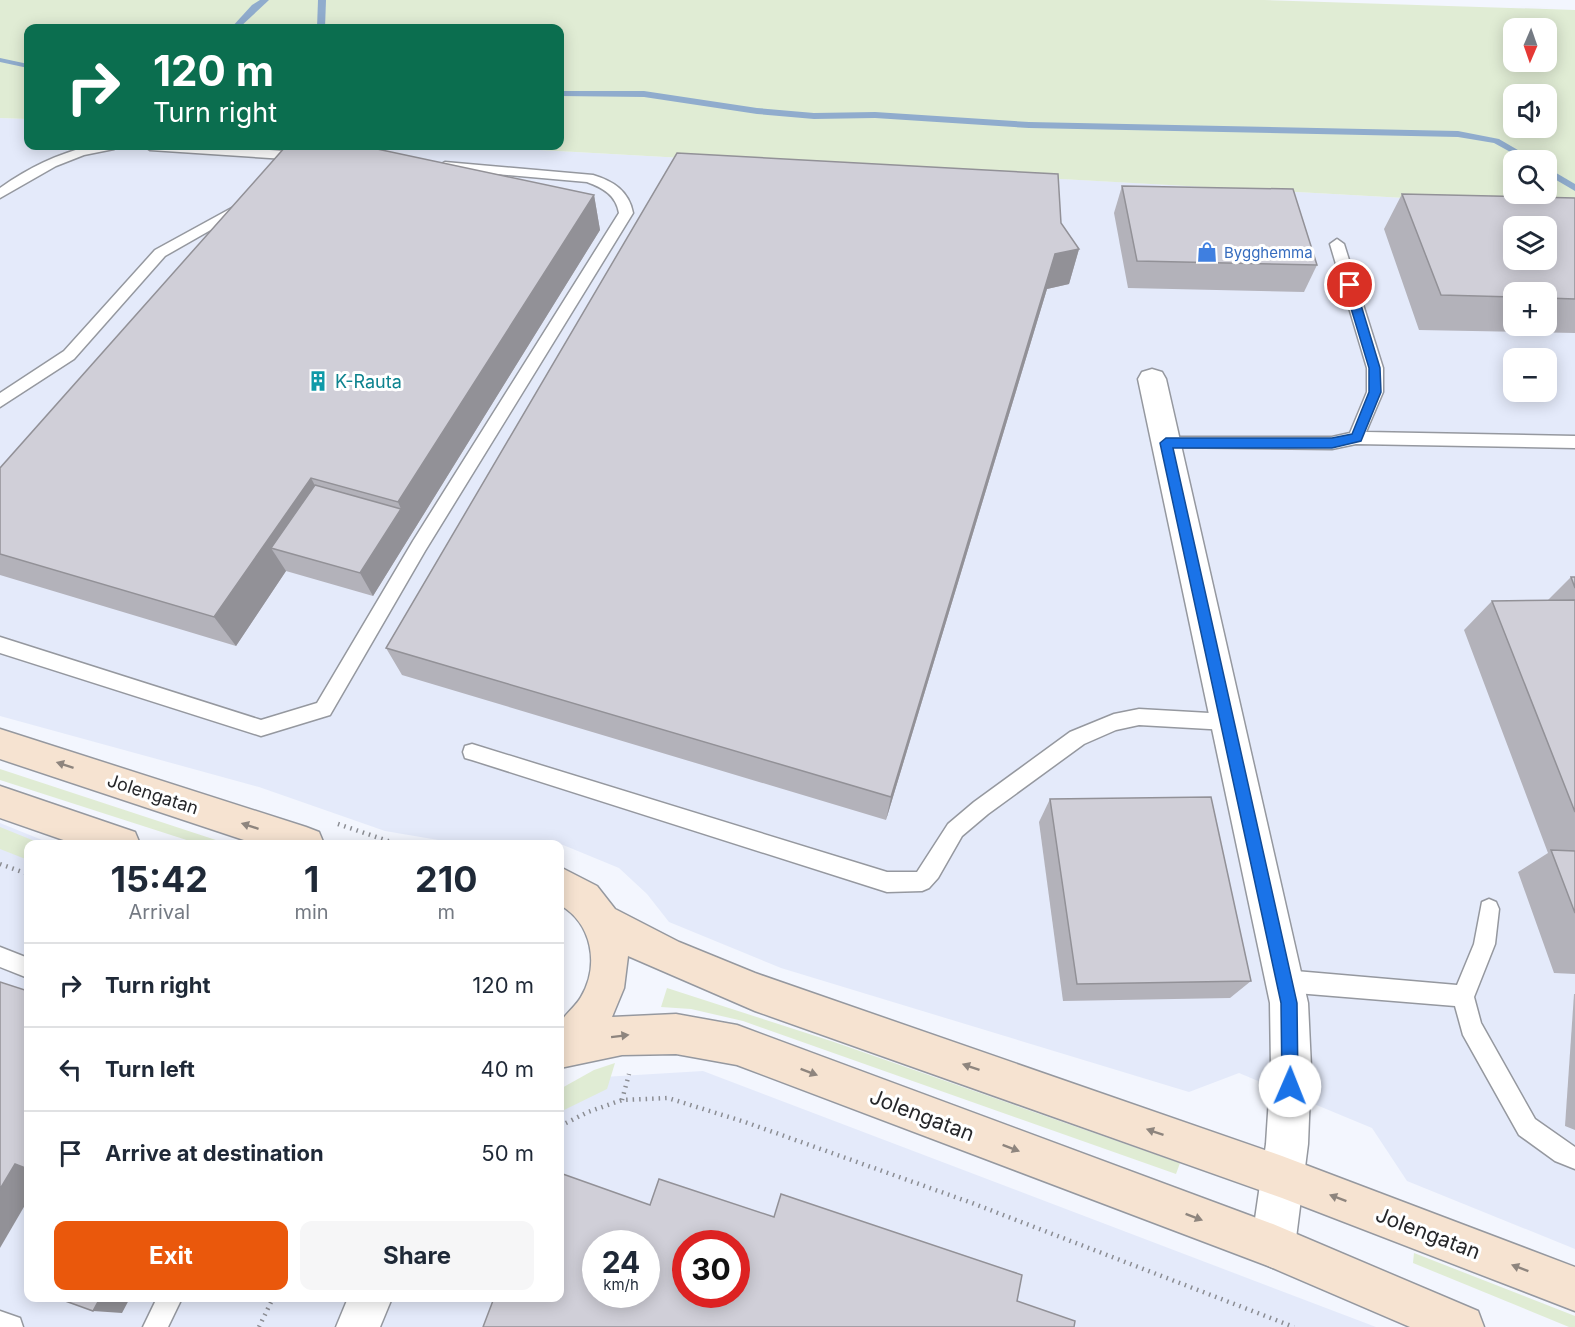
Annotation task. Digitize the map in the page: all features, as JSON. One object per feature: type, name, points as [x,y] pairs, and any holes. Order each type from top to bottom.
[{"type":"street","points":[[1152,379],[1289,1003],[1291,1067],[1287,1144],[1273,1246]]},
{"type":"street","name":"Jolengatan","points":[[0,744],[294,840]]},
{"type":"street","points":[[0,802],[110,840]]},
{"type":"street","points":[[564,887],[580,896],[601,921],[610,953],[606,988],[589,1020],[564,1044]]},
{"type":"street","name":"Jolengatan","points":[[601,921],[666,955],[755,992],[1282,1177],[1575,1289]]},
{"type":"street","name":"Jolengatan","points":[[564,1046],[622,1035],[676,1034],[737,1045],[1273,1246],[1462,1327]]},
{"type":"street","points":[[358,1327],[368,1302]]},
{"type":"lane","points":[[0,194],[29,174],[56,160],[88,150]]},
{"type":"lane","points":[[210,150],[321,158]]},
{"type":"lane","points":[[272,171],[286,155]]},
{"type":"lane","points":[[0,645],[261,728],[323,709],[419,546],[626,213],[626,205],[612,188],[603,182],[588,178],[427,165]]},
{"type":"lane","points":[[0,401],[69,355],[160,253],[236,211],[250,195]]},
{"type":"lane","points":[[1337,244],[1375,368],[1375,392],[1356,438]]},
{"type":"lane","points":[[1166,443],[1332,443],[1356,438],[1575,442]]},
{"type":"lane","points":[[471,752],[887,882],[905,883],[922,881],[931,872],[955,830],[981,808],[1077,738],[1114,722],[1139,717],[1227,722]]},
{"type":"lane","points":[[1489,909],[1489,927],[1481,962],[1463,996],[1471,1028],[1527,1127],[1563,1153],[1575,1158]]},
{"type":"lane","points":[[0,957],[24,966]]},
{"type":"lane","points":[[1284,981],[1463,996]]},
{"type":"lane","points":[[155,1327],[168,1302]]},
{"type":"lane","points":[[0,1323],[11,1327]]},
{"type":"path","points":[[333,823],[385,840]]},
{"type":"path","points":[[0,864],[24,873]]},
{"type":"path","points":[[564,1124],[588,1112],[622,1100],[668,1098],[745,1122],[951,1196],[1294,1327]]},
{"type":"path","points":[[259,1327],[271,1302]]},
{"type":"shaded area","points":[[0,118],[24,119],[24,150],[541,150],[1567,207],[1575,224],[1575,1249],[1407,1181],[1372,1128],[1239,1073],[1189,1092],[781,968],[669,922],[647,894],[619,868],[564,845],[564,840],[438,840],[385,831],[259,787],[0,716]]},
{"type":"shaded area","points":[[0,823],[42,840],[24,840],[24,1302],[564,1302],[564,1109],[603,1077],[703,1071],[1376,1327],[0,1327]]},
{"type":"green space","points":[[0,0],[1264,0],[1575,10],[1575,224],[1566,207],[1512,204],[1557,204],[1557,150],[1503,150],[1503,203],[541,150],[564,150],[564,24],[24,24],[24,119],[0,118]]},
{"type":"green space","points":[[0,769],[216,840],[187,840],[0,780]]},
{"type":"green space","points":[[0,827],[32,840],[24,840],[24,858],[0,849]]},
{"type":"green space","points":[[667,988],[834,1042],[1180,1163],[1176,1174],[743,1021],[691,1009],[661,1007]]},
{"type":"green space","points":[[615,1063],[607,1089],[564,1110],[564,1087],[594,1070]]},
{"type":"green space","points":[[1414,1253],[1575,1316],[1575,1327],[1569,1327],[1413,1263]]},
{"type":"building","name":"K-Rauta","points":[[282,150],[382,150],[594,195],[398,502],[311,478],[214,617],[0,554],[0,468]]},
{"type":"building","points":[[677,153],[1058,174],[1061,223],[1079,249],[1055,254],[891,797],[386,648]]},
{"type":"building","points":[[1122,186],[1293,189],[1317,265],[1137,261]]},
{"type":"building","points":[[1402,194],[1503,196],[1503,204],[1557,204],[1557,198],[1575,198],[1575,299],[1557,298],[1557,282],[1503,282],[1503,297],[1441,295]]},
{"type":"building","points":[[315,485],[401,509],[360,573],[271,548]]},
{"type":"building","points":[[1575,600],[1575,812],[1492,601]]},
{"type":"building","points":[[1211,797],[1251,981],[1077,984],[1050,799]]},
{"type":"building","points":[[1551,850],[1575,851],[1575,913]]},
{"type":"building","points":[[0,982],[24,990],[24,1167],[15,1164],[0,1189]]},
{"type":"building","points":[[564,1174],[650,1205],[659,1179],[774,1217],[781,1194],[1022,1275],[1017,1301],[1075,1321],[1074,1327],[483,1327],[492,1302],[564,1302]]},
{"type":"building","points":[[68,1302],[98,1302],[93,1311]]},
{"type":"waterway","points":[[239,24],[265,0]]},
{"type":"waterway","points":[[321,24],[322,0]]},
{"type":"waterway","points":[[0,60],[24,65]]},
{"type":"waterway","points":[[564,94],[644,94],[757,111],[814,116],[875,115],[1029,125],[1458,134],[1496,141],[1513,150]]},
{"type":"waterway","points":[[1557,177],[1575,188]]},
{"type":"place","name":"Bygghemma","points":[[1207,252]]},
{"type":"place","name":"K-Rauta","points":[[318,381]]},
{"type":"route","points":[[1290,1086],[1289,1003],[1166,443],[1332,443],[1356,438],[1375,392],[1375,368],[1350,285]]}]
